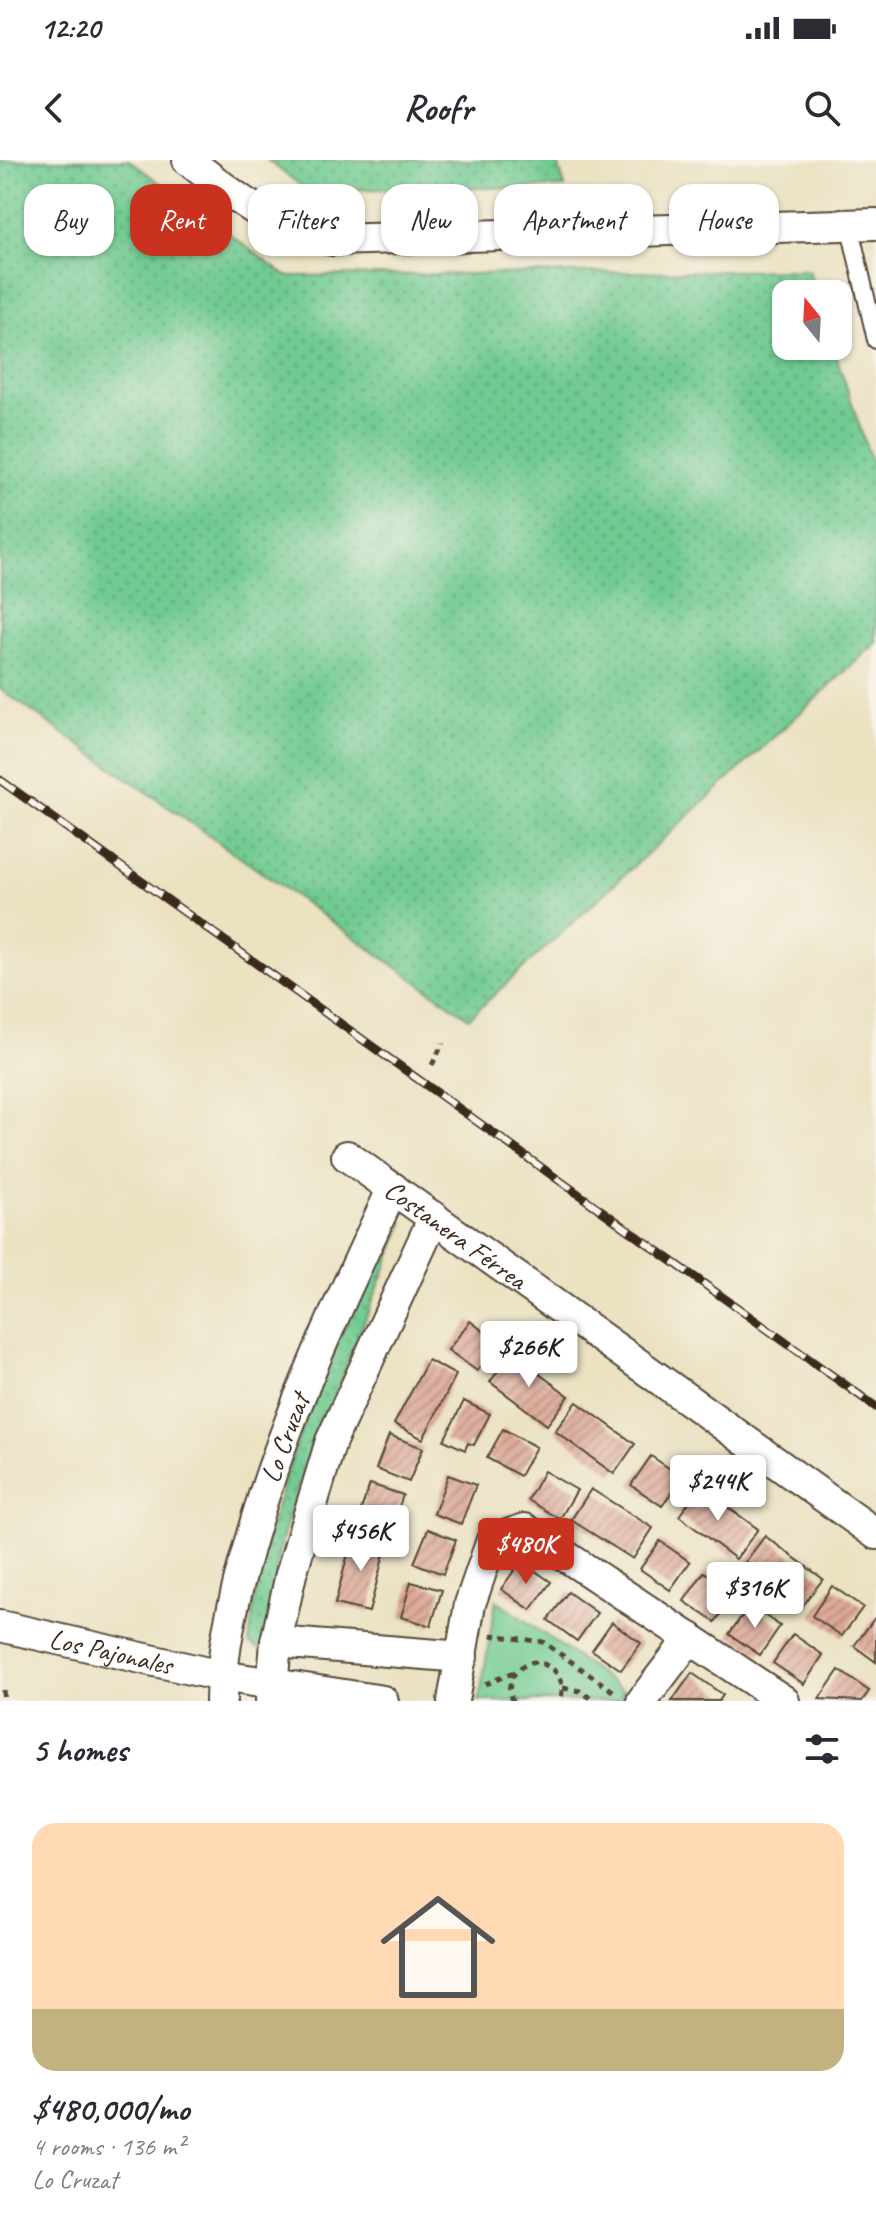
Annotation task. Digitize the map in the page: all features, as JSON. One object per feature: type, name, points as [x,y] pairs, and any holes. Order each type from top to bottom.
[{"type":"street","points":[[188,160],[268,220],[307,235],[333,240],[862,224]]},
{"type":"street","name":"Costanera Férrea","points":[[347,1156],[876,1534]]},
{"type":"street","name":"Lo Cruzat","points":[[221,1688],[239,1581],[269,1474],[311,1361],[393,1188]]},
{"type":"street","name":"Lo Cruzat","points":[[271,1693],[276,1642],[291,1574],[331,1441],[434,1217]]},
{"type":"street","points":[[453,1701],[470,1604],[492,1540],[525,1529],[784,1701]]},
{"type":"street","name":"Los Pajonales","points":[[0,1626],[221,1688],[383,1701]]},
{"type":"street","points":[[642,1701],[690,1638]]},
{"type":"street","points":[[276,1642],[352,1649],[464,1644]]},
{"type":"street","points":[[339,1697],[355,1685],[358,1678],[360,1665],[352,1649]]},
{"type":"lane","points":[[862,224],[876,340]]},
{"type":"path","points":[[432,1065],[443,1043]]},
{"type":"path","points":[[464,1644],[543,1642],[628,1701]]},
{"type":"path","points":[[512,1701],[509,1685],[512,1676],[517,1669],[534,1662],[552,1667],[563,1688],[560,1701]]},
{"type":"path","points":[[563,1688],[580,1691],[596,1701]]},
{"type":"path","points":[[3,1690],[4,1701]]},
{"type":"green space","points":[[0,160],[129,160],[161,184],[130,184],[130,256],[232,256],[232,236],[248,248],[248,256],[259,256],[286,276],[809,270],[812,280],[772,280],[772,360],[838,360],[876,476],[876,643],[469,1018],[0,689]]},
{"type":"green space","points":[[267,160],[557,160],[564,184],[494,184],[494,188],[478,188],[478,184],[381,184],[381,189],[365,189],[365,184],[299,184]]},
{"type":"green space","points":[[397,1213],[404,1223],[297,1488],[279,1552],[266,1638],[260,1649],[249,1643],[257,1586],[269,1531],[286,1476],[326,1369]]},
{"type":"green space","points":[[496,1600],[624,1691],[617,1701],[479,1701]]},
{"type":"building","points":[[470,1321],[499,1343],[477,1371],[448,1350]]},
{"type":"building","points":[[511,1353],[569,1396],[547,1425],[490,1382]]},
{"type":"building","points":[[428,1360],[456,1375],[423,1439],[394,1424]]},
{"type":"building","points":[[464,1401],[490,1414],[474,1445],[468,1443],[465,1450],[444,1440]]},
{"type":"building","points":[[577,1402],[635,1444],[614,1474],[555,1431]]},
{"type":"building","points":[[503,1429],[536,1447],[520,1476],[487,1458]]},
{"type":"building","points":[[389,1435],[423,1448],[409,1482],[376,1469]]},
{"type":"building","points":[[651,1456],[682,1477],[662,1506],[631,1485]]},
{"type":"building","points":[[544,1471],[577,1490],[560,1519],[528,1500]]},
{"type":"building","points":[[448,1475],[476,1485],[461,1524],[434,1514]]},
{"type":"building","points":[[370,1484],[403,1495],[390,1532],[357,1521]]},
{"type":"building","points":[[700,1487],[758,1529],[736,1559],[679,1516]]},
{"type":"building","points":[[591,1489],[653,1528],[633,1559],[571,1520]]},
{"type":"building","points":[[428,1529],[456,1540],[443,1574],[414,1563]]},
{"type":"building","points":[[353,1534],[387,1542],[369,1612],[335,1604]]},
{"type":"building","points":[[765,1536],[823,1579],[801,1608],[743,1565]]},
{"type":"building","points":[[660,1541],[690,1562],[670,1590],[640,1569]]},
{"type":"building","points":[[521,1561],[551,1582],[531,1610],[501,1589]]},
{"type":"building","points":[[704,1572],[735,1593],[715,1622],[684,1601]]},
{"type":"building","points":[[411,1582],[442,1590],[431,1626],[401,1617]]},
{"type":"building","points":[[832,1586],[863,1607],[842,1636],[812,1616]]},
{"type":"building","points":[[568,1592],[597,1613],[577,1641],[548,1620]]},
{"type":"building","points":[[750,1605],[780,1626],[760,1655],[729,1634]]},
{"type":"building","points":[[876,1616],[876,1662],[854,1646]]},
{"type":"building","points":[[612,1622],[641,1643],[621,1670],[592,1650]]},
{"type":"building","points":[[793,1634],[823,1655],[804,1684],[773,1663]]},
{"type":"building","points":[[839,1670],[869,1691],[862,1701],[819,1699]]},
{"type":"building","points":[[692,1673],[723,1695],[719,1701],[672,1701]]},
{"type":"railway","points":[[0,780],[876,1407]]}]
